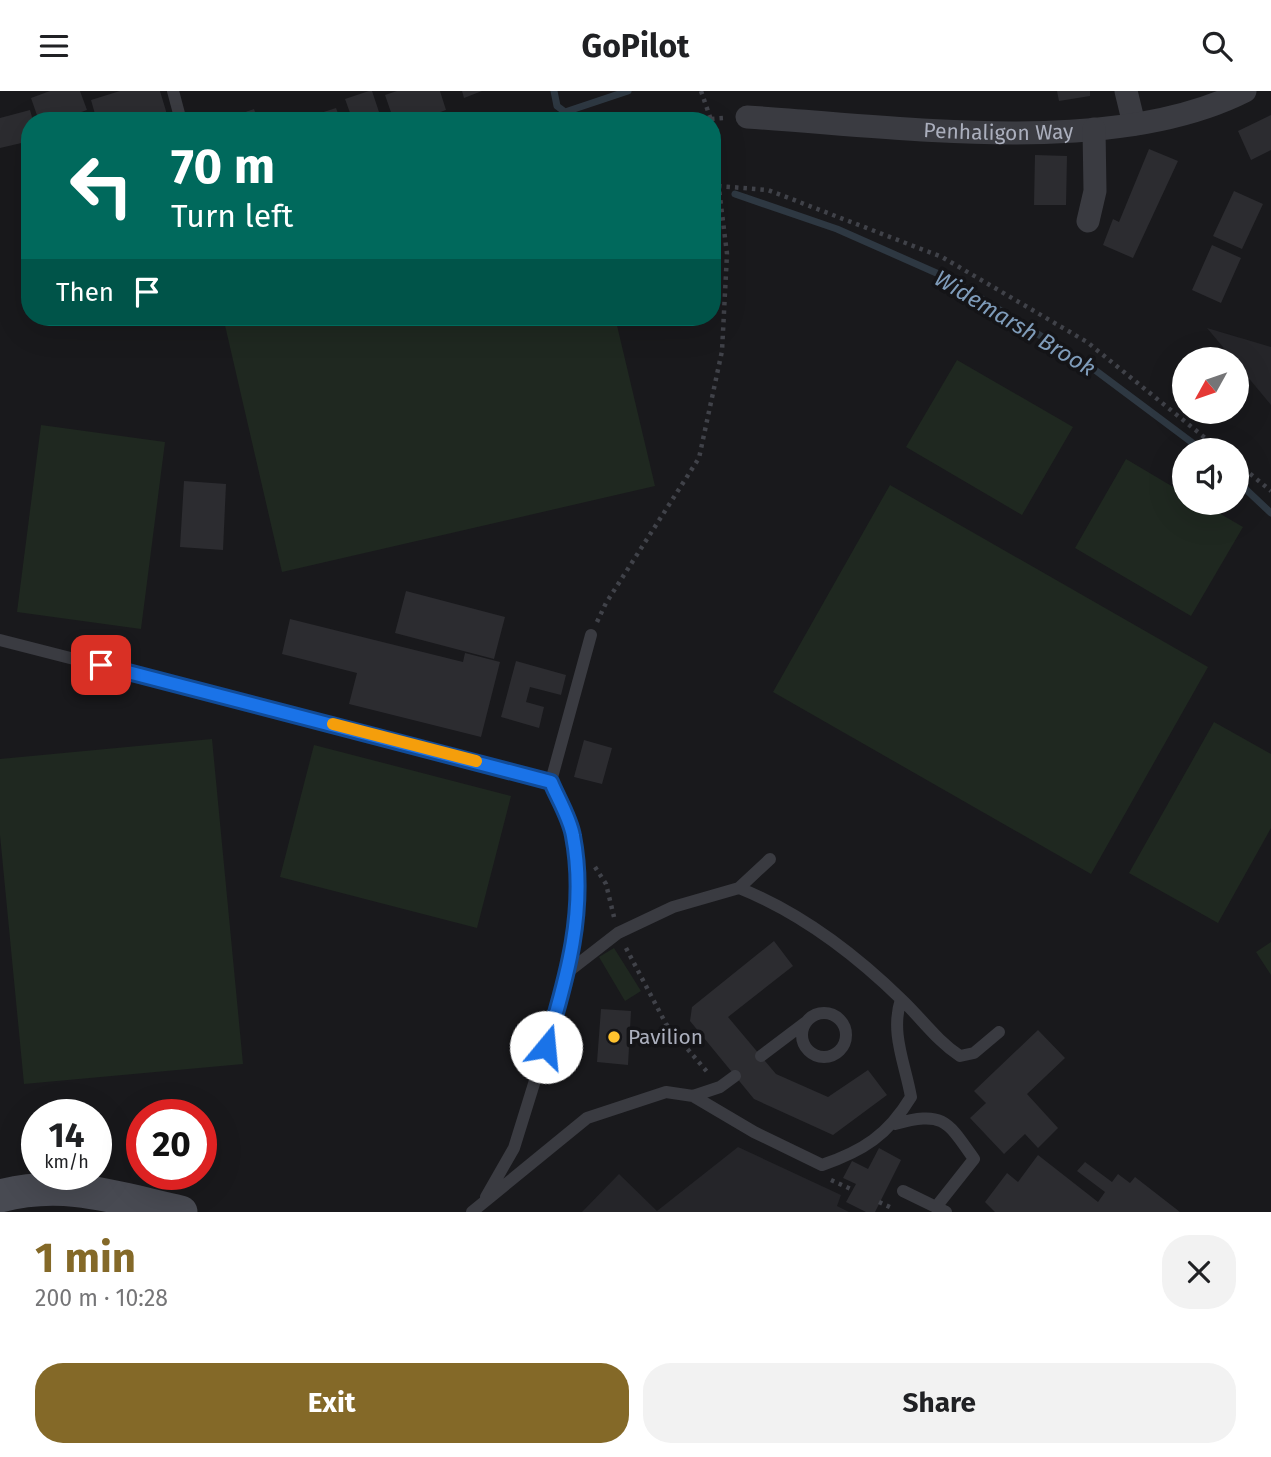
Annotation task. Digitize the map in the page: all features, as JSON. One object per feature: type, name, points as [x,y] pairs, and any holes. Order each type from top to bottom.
[{"type":"street","points":[[1126,91],[1134,124]]},
{"type":"street","name":"Penhaligon Way","points":[[747,117],[1060,133],[1134,124],[1196,110],[1245,91]]},
{"type":"street","points":[[1088,221],[1095,191],[1094,129]]},
{"type":"street","points":[[0,1196],[25,1189],[64,1187],[181,1212]]},
{"type":"lane","points":[[173,91],[179,112]]},
{"type":"lane","points":[[477,1209],[514,1149],[569,971],[578,909],[573,835],[551,782],[591,635]]},
{"type":"lane","points":[[0,640],[551,782]]},
{"type":"lane","points":[[569,971],[618,933],[673,907],[738,888],[770,859]]},
{"type":"lane","points":[[738,888],[770,900],[809,926],[901,999],[942,1044],[960,1056],[974,1053],[999,1032]]},
{"type":"lane","points":[[895,1125],[911,1097],[905,1065],[897,1043],[896,1014],[901,999]]},
{"type":"lane","points":[[761,1056],[807,1021]]},
{"type":"lane","points":[[477,1209],[587,1118],[666,1092],[693,1095],[720,1087],[736,1076]]},
{"type":"lane","points":[[693,1095],[754,1132],[822,1165],[850,1156],[895,1125],[925,1116],[951,1126],[974,1159],[941,1210],[903,1191]]},
{"type":"path","points":[[701,91],[708,112]]},
{"type":"path","points":[[721,186],[768,190],[942,257],[1087,342],[1205,438]]},
{"type":"path","points":[[591,635],[606,603],[699,458],[722,351],[727,254],[721,209]]},
{"type":"path","points":[[1249,473],[1271,491]]},
{"type":"path","points":[[573,835],[606,884],[618,933],[666,1024],[720,1087]]},
{"type":"path","points":[[818,1175],[853,1190]]},
{"type":"shaded area","points":[[225,326],[617,326],[655,486],[282,572]]},
{"type":"shaded area","points":[[1207,328],[1271,347],[1271,405],[1250,380],[1250,347],[1223,347]]},
{"type":"shaded area","points":[[957,360],[1073,427],[1022,515],[906,447]]},
{"type":"shaded area","points":[[41,425],[165,442],[141,629],[17,612]]},
{"type":"shaded area","points":[[1126,459],[1172,486],[1172,515],[1222,515],[1243,527],[1191,616],[1075,548]]},
{"type":"shaded area","points":[[890,485],[1208,667],[1091,874],[773,692]]},
{"type":"shaded area","points":[[1214,722],[1271,754],[1271,828],[1218,923],[1129,873]]},
{"type":"shaded area","points":[[212,739],[243,1064],[24,1084],[0,835],[0,759]]},
{"type":"shaded area","points":[[314,745],[511,796],[477,928],[280,877]]},
{"type":"shaded area","points":[[1271,942],[1271,975],[1256,952]]},
{"type":"shaded area","points":[[614,948],[641,991],[625,1001],[599,957]]},
{"type":"shaded area","points":[[738,1147],[841,1195],[837,1206],[849,1212],[582,1212],[619,1174],[657,1211]]},
{"type":"building","points":[[50,91],[80,91],[87,110],[36,112],[31,98]]},
{"type":"building","points":[[120,91],[160,91],[166,112],[94,112],[91,100]]},
{"type":"building","points":[[372,91],[379,112],[350,112],[345,99]]},
{"type":"building","points":[[397,91],[440,91],[446,110],[391,112],[385,95]]},
{"type":"building","points":[[462,91],[482,91],[464,98]]},
{"type":"building","points":[[1057,91],[1090,91],[1090,96],[1059,101]]},
{"type":"building","points":[[21,112],[21,143],[0,148],[0,118]]},
{"type":"building","points":[[1271,115],[1271,150],[1251,160],[1238,131]]},
{"type":"building","points":[[1149,149],[1178,161],[1133,258],[1103,245],[1113,219],[1119,222]]},
{"type":"building","points":[[1035,155],[1067,156],[1066,205],[1034,205]]},
{"type":"building","points":[[1234,191],[1263,204],[1242,249],[1213,236]]},
{"type":"building","points":[[1212,245],[1241,258],[1221,303],[1192,290]]},
{"type":"building","points":[[184,481],[226,484],[223,550],[180,547]]},
{"type":"building","points":[[406,591],[505,617],[494,659],[395,633]]},
{"type":"building","points":[[290,619],[463,662],[465,653],[500,662],[481,737],[349,704],[357,673],[282,654]]},
{"type":"building","points":[[516,661],[566,675],[561,695],[530,687],[526,702],[544,707],[539,728],[501,717]]},
{"type":"building","points":[[584,740],[612,748],[602,784],[574,777]]},
{"type":"building","points":[[774,941],[793,966],[728,1017],[776,1074],[828,1097],[868,1070],[887,1095],[833,1135],[754,1099],[690,1021],[692,1007]]},
{"type":"building","name":"Pavilion","points":[[601,1009],[631,1011],[628,1065],[597,1062]]},
{"type":"building","points":[[1038,1030],[1065,1058],[1027,1094],[1058,1128],[1038,1148],[1025,1134],[1004,1154],[970,1118],[986,1103],[974,1091]]},
{"type":"building","points":[[879,1148],[901,1160],[875,1212],[866,1212],[846,1202],[856,1184],[843,1178],[852,1161],[868,1169]]},
{"type":"building","points":[[1038,1155],[1098,1202],[1105,1192],[1077,1171],[1085,1162],[1112,1182],[1118,1174],[1130,1183],[1135,1177],[1180,1212],[995,1212],[985,1202],[1007,1173],[1018,1182]]},
{"type":"waterway","name":"Widemarsh Brook","points":[[554,91],[557,106],[565,112],[628,91]]},
{"type":"waterway","name":"Widemarsh Brook","points":[[735,194],[837,229],[950,279],[1095,370],[1186,438]]},
{"type":"waterway","name":"Widemarsh Brook","points":[[1249,492],[1271,513]]},
{"type":"slow traffic","points":[[333,724],[476,761]]},
{"type":"place","name":"Pavilion","points":[[614,1037]]},
{"type":"route","points":[[101,665],[551,782],[573,835],[578,909],[569,971],[546,1047]]}]
